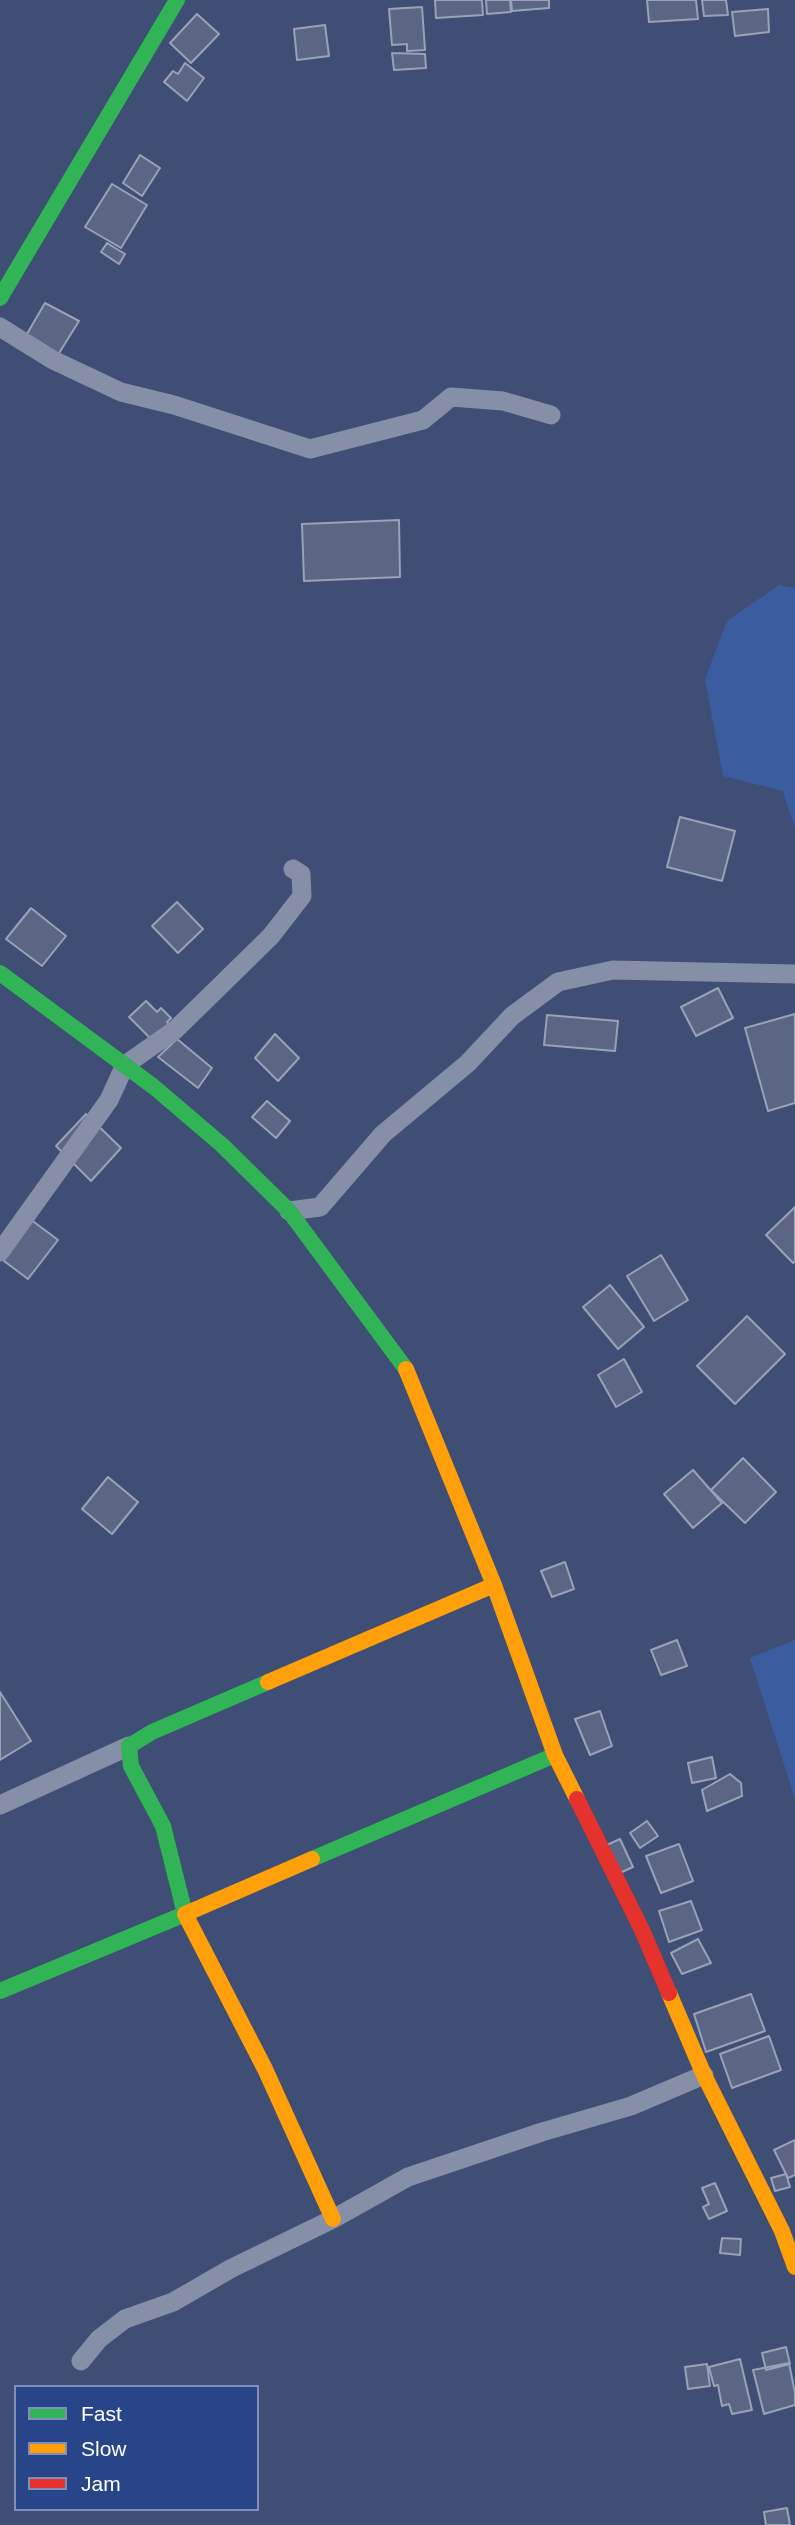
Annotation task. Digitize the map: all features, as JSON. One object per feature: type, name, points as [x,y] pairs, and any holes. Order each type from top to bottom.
[{"type":"street","points":[[0,298],[177,0]]},
{"type":"street","points":[[0,327],[53,360],[121,392],[174,405],[310,449],[423,420],[451,397],[503,401],[551,415]]},
{"type":"street","points":[[0,1252],[109,1100],[125,1065],[175,1030],[271,936],[302,896],[301,874],[293,869]]},
{"type":"street","points":[[289,1211],[320,1207],[383,1134],[468,1063],[512,1016],[558,982],[612,970],[795,974]]},
{"type":"street","points":[[0,973],[125,1065],[222,1146],[289,1211],[410,1374],[494,1585],[555,1755],[642,1930],[704,2075],[782,2231],[795,2267]]},
{"type":"street","points":[[0,1805],[130,1746],[152,1732],[494,1585]]},
{"type":"street","points":[[130,1746],[131,1766],[163,1826],[185,1914],[265,2069],[332,2219]]},
{"type":"street","points":[[0,1991],[555,1755]]},
{"type":"street","points":[[81,2361],[99,2339],[125,2319],[173,2302],[408,2177],[542,2132],[631,2106],[704,2075]]},
{"type":"shaded area","points":[[779,585],[795,588],[795,829],[783,791],[723,776],[705,679],[727,621]]},
{"type":"shaded area","points":[[795,1640],[795,1799],[750,1658]]},
{"type":"building","points":[[435,0],[482,0],[483,15],[436,18]]},
{"type":"building","points":[[486,0],[510,0],[511,12],[487,14]]},
{"type":"building","points":[[511,0],[549,0],[549,8],[512,11]]},
{"type":"building","points":[[647,0],[696,0],[698,19],[649,22]]},
{"type":"building","points":[[702,0],[726,0],[728,15],[704,16]]},
{"type":"building","points":[[422,7],[425,50],[407,51],[407,44],[392,45],[389,9]]},
{"type":"building","points":[[768,9],[769,32],[735,36],[732,12]]},
{"type":"building","points":[[197,14],[219,34],[191,63],[170,43]]},
{"type":"building","points":[[325,25],[329,56],[297,60],[294,29]]},
{"type":"building","points":[[392,53],[425,54],[426,68],[394,70]]},
{"type":"building","points":[[185,63],[204,78],[187,101],[164,82],[173,71],[178,74]]},
{"type":"building","points":[[140,155],[160,168],[142,196],[123,183]]},
{"type":"building","points":[[112,184],[147,205],[121,248],[85,227]]},
{"type":"building","points":[[107,243],[125,254],[119,264],[101,252]]},
{"type":"building","points":[[45,303],[79,321],[56,358],[24,339]]},
{"type":"building","points":[[399,520],[400,577],[304,581],[302,524]]},
{"type":"building","points":[[680,817],[735,831],[722,881],[667,867]]},
{"type":"building","points":[[177,902],[203,929],[178,953],[152,926]]},
{"type":"building","points":[[31,908],[66,936],[42,966],[6,939]]},
{"type":"building","points":[[718,988],[733,1018],[696,1036],[681,1007]]},
{"type":"building","points":[[146,1001],[157,1012],[161,1008],[171,1018],[167,1022],[171,1026],[154,1042],[129,1017]]},
{"type":"building","points":[[795,1014],[795,1103],[768,1111],[745,1028]]},
{"type":"building","points":[[547,1015],[618,1021],[615,1051],[544,1045]]},
{"type":"building","points":[[275,1034],[299,1058],[278,1081],[255,1058]]},
{"type":"building","points":[[177,1039],[212,1068],[198,1088],[158,1057]]},
{"type":"building","points":[[267,1101],[290,1121],[276,1138],[252,1117]]},
{"type":"building","points":[[86,1114],[121,1148],[91,1181],[56,1146]]},
{"type":"building","points":[[795,1207],[795,1261],[793,1263],[766,1235]]},
{"type":"building","points":[[30,1219],[58,1240],[28,1279],[0,1258]]},
{"type":"building","points":[[661,1255],[688,1300],[654,1321],[627,1276]]},
{"type":"building","points":[[610,1285],[644,1327],[618,1349],[583,1307]]},
{"type":"building","points":[[747,1316],[785,1354],[735,1404],[697,1366]]},
{"type":"building","points":[[624,1359],[642,1392],[616,1407],[598,1375]]},
{"type":"building","points":[[743,1458],[776,1492],[745,1523],[711,1490]]},
{"type":"building","points":[[693,1470],[722,1503],[693,1528],[664,1494]]},
{"type":"building","points":[[108,1477],[138,1502],[112,1534],[82,1509]]},
{"type":"building","points":[[565,1562],[574,1589],[552,1597],[541,1571]]},
{"type":"building","points":[[677,1640],[687,1666],[661,1675],[651,1650]]},
{"type":"building","points":[[0,1692],[31,1741],[0,1760]]},
{"type":"building","points":[[600,1711],[612,1746],[590,1755],[575,1719]]},
{"type":"building","points":[[712,1757],[716,1778],[692,1783],[688,1763]]},
{"type":"building","points":[[730,1774],[741,1783],[742,1796],[707,1811],[702,1790]]},
{"type":"building","points":[[647,1821],[658,1836],[640,1848],[630,1833]]},
{"type":"building","points":[[620,1839],[633,1867],[611,1877],[598,1849]]},
{"type":"building","points":[[679,1844],[693,1881],[661,1893],[646,1856]]},
{"type":"building","points":[[691,1901],[702,1930],[669,1942],[659,1911]]},
{"type":"building","points":[[698,1939],[711,1963],[682,1974],[671,1953]]},
{"type":"building","points":[[751,1994],[765,2031],[706,2052],[694,2014]]},
{"type":"building","points":[[769,2036],[781,2070],[732,2088],[720,2054]]},
{"type":"building","points":[[795,2140],[795,2175],[788,2178],[774,2150]]},
{"type":"building","points":[[786,2174],[790,2187],[775,2191],[771,2178]]},
{"type":"building","points":[[715,2183],[727,2211],[709,2219],[703,2207],[709,2204],[702,2188]]},
{"type":"building","points":[[722,2238],[741,2239],[740,2255],[720,2253]]},
{"type":"building","points":[[786,2347],[790,2364],[766,2370],[762,2353]]},
{"type":"building","points":[[740,2359],[752,2410],[732,2414],[729,2404],[722,2406],[718,2385],[714,2386],[709,2367]]},
{"type":"building","points":[[789,2363],[795,2405],[764,2414],[753,2370]]},
{"type":"building","points":[[707,2364],[710,2386],[688,2389],[685,2367]]},
{"type":"building","points":[[787,2508],[790,2525],[766,2525],[764,2512]]},
{"type":"traffic: fast","points":[[0,298],[177,0]]},
{"type":"traffic: fast","points":[[0,973],[154,1087],[222,1145],[289,1211],[406,1369]]},
{"type":"traffic: fast","points":[[0,1991],[185,1914],[163,1826],[131,1766],[129,1746],[152,1732],[268,1682]]},
{"type":"traffic: fast","points":[[312,1859],[555,1755]]},
{"type":"traffic: slow","points":[[406,1369],[494,1585],[555,1755],[577,1799]]},
{"type":"traffic: slow","points":[[268,1682],[494,1585]]},
{"type":"traffic: slow","points":[[312,1859],[185,1914],[265,2069],[333,2219]]},
{"type":"traffic: slow","points":[[669,1993],[704,2075],[782,2231],[795,2267]]},
{"type":"traffic: jam","points":[[577,1799],[642,1930],[669,1993]]}]
